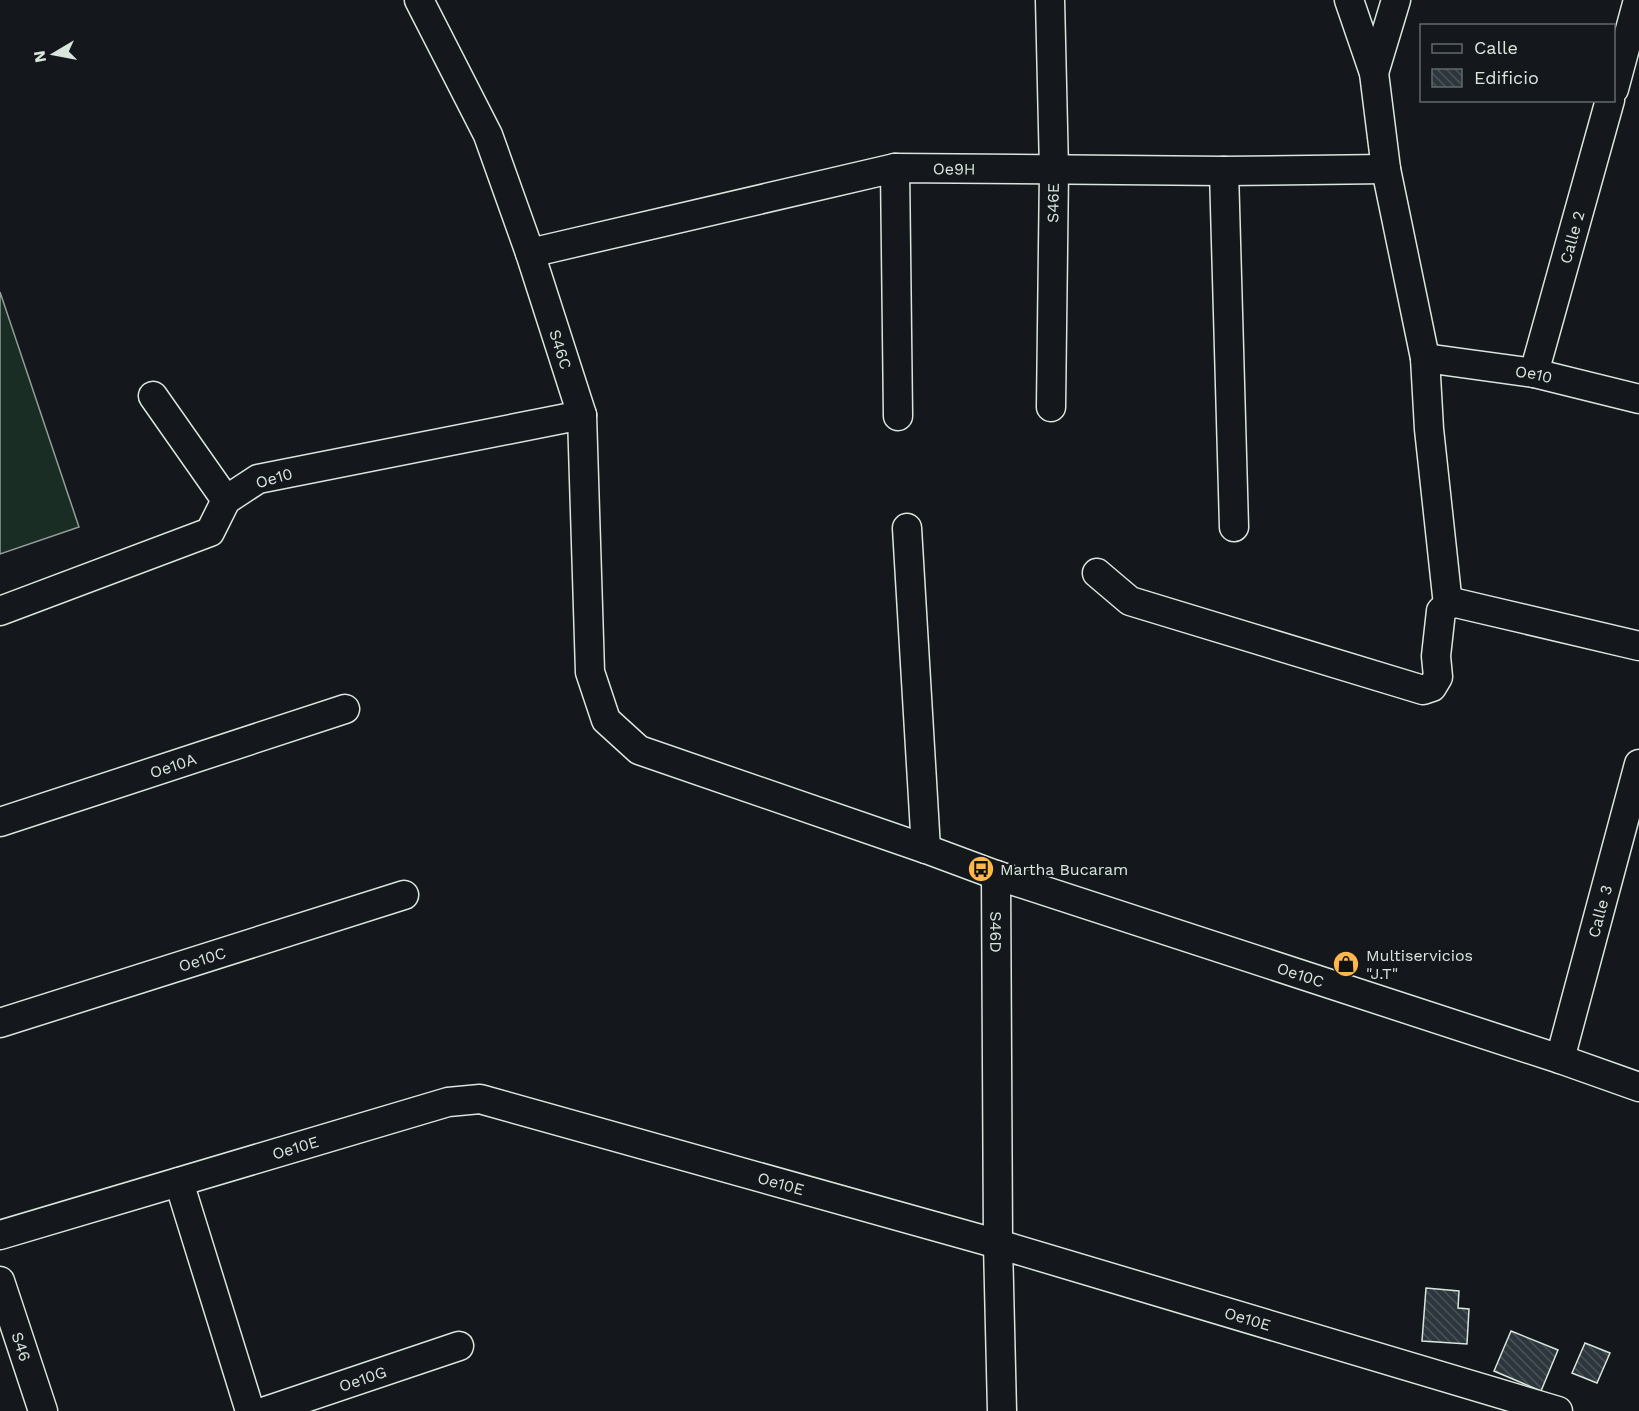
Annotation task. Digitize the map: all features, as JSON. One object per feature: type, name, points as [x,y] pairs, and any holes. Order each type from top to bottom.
[{"type":"street","name":"S46C","points":[[419,0],[488,135],[530,253],[582,415],[590,672],[606,720],[639,750],[926,849]]},
{"type":"street","name":"S46E","points":[[1050,0],[1054,170],[1051,407]]},
{"type":"street","points":[[1349,0],[1374,73],[1386,169],[1425,358],[1429,429],[1448,605]]},
{"type":"street","points":[[1374,73],[1396,0]]},
{"type":"street","points":[[1615,85],[1638,0]]},
{"type":"street","name":"Calle 2","points":[[1534,373],[1609,102]]},
{"type":"street","name":"Oe9H","points":[[530,253],[895,168],[1224,171],[1386,169]]},
{"type":"street","points":[[895,168],[898,265],[898,416]]},
{"type":"street","points":[[1224,171],[1234,527]]},
{"type":"street","name":"Oe10","points":[[1425,358],[1534,373],[1639,399]]},
{"type":"street","points":[[0,611],[210,532],[226,500],[153,396]]},
{"type":"street","name":"Oe10","points":[[226,500],[258,479],[582,415]]},
{"type":"street","points":[[908,528],[926,849],[996,875]]},
{"type":"street","points":[[1097,573],[1130,601],[1423,690],[1432,687],[1438,676],[1436,656],[1441,611],[1448,605],[1456,603],[1639,646]]},
{"type":"street","name":"Oe10A","points":[[0,822],[345,709]]},
{"type":"street","name":"Calle 3","points":[[1560,1059],[1639,764]]},
{"type":"street","name":"Oe10C","points":[[996,875],[1560,1059],[1639,1087]]},
{"type":"street","name":"S46D","points":[[996,875],[998,1244],[1002,1411]]},
{"type":"street","name":"Oe10C","points":[[0,1023],[404,895]]},
{"type":"street","name":"Oe10E","points":[[0,1235],[448,1102],[480,1099],[998,1244],[1558,1411]]},
{"type":"street","points":[[179,1182],[250,1411]]},
{"type":"street","name":"S46","points":[[0,1281],[43,1411]]},
{"type":"street","name":"Oe10G","points":[[266,1411],[459,1346]]},
{"type":"green space","points":[[0,292],[79,527],[0,554]]},
{"type":"building","points":[[1426,1288],[1459,1291],[1458,1308],[1469,1309],[1467,1344],[1422,1341]]},
{"type":"building","points":[[1511,1331],[1558,1350],[1541,1391],[1494,1371]]},
{"type":"building","points":[[1585,1343],[1610,1353],[1597,1383],[1572,1373]]},
{"type":"place","name":"Martha Bucaram","points":[[981,869]]},
{"type":"place","name":"Multiservicios \"J.T\"","points":[[1346,964]]}]
